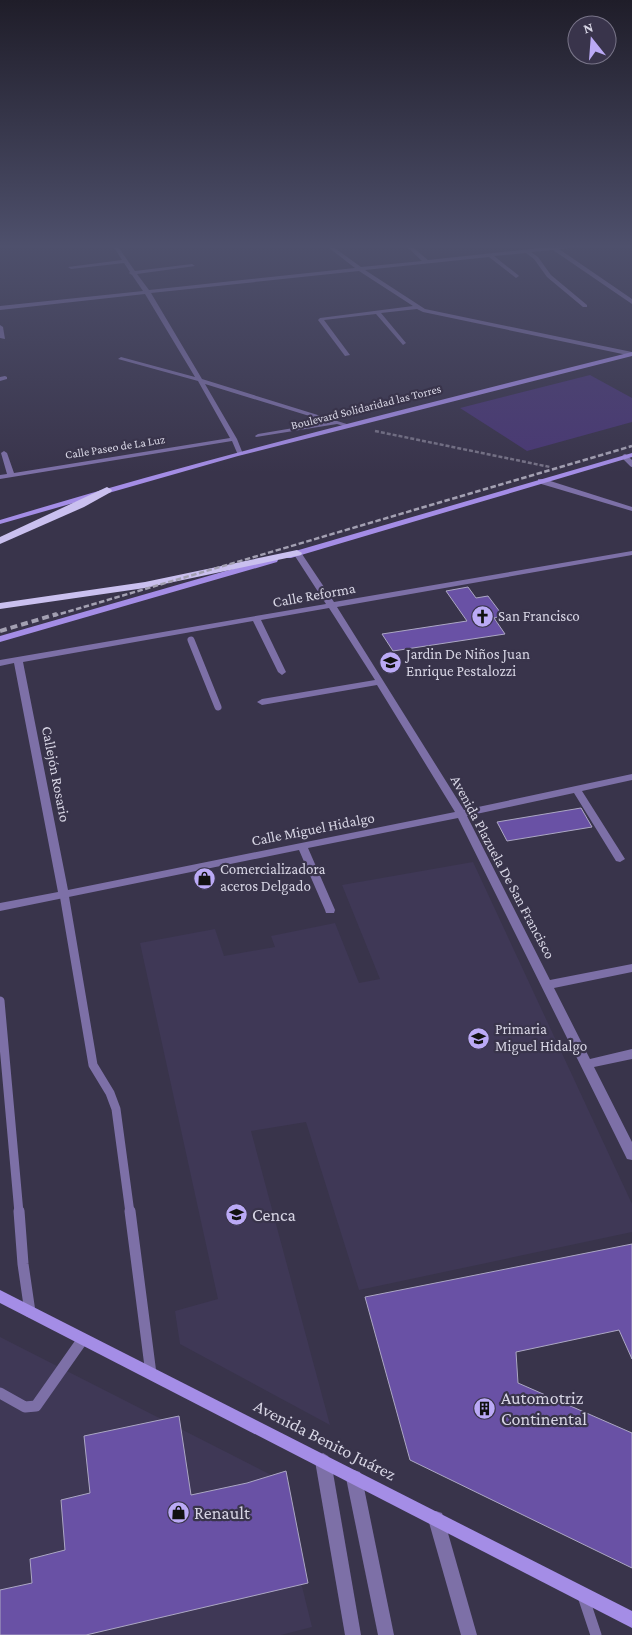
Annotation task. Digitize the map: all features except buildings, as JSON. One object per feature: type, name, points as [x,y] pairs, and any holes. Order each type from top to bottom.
[{"type":"highway","name":"Boulevard Solidaridad las Torres","points":[[0,541],[80,505],[107,490]]},
{"type":"highway","points":[[0,606],[145,585],[297,553]]},
{"type":"main road","name":"Boulevard Solidaridad las Torres","points":[[0,522],[107,490],[347,425],[632,354]]},
{"type":"main road","points":[[0,639],[628,456]]},
{"type":"main road","name":"Avenida Benito Juárez","points":[[0,1296],[632,1620]]},
{"type":"street","points":[[164,320],[234,439],[240,454]]},
{"type":"street","points":[[321,320],[347,355]]},
{"type":"street","points":[[384,320],[403,343]]},
{"type":"street","points":[[470,320],[632,354]]},
{"type":"street","points":[[0,327],[3,338]]},
{"type":"street","points":[[121,360],[200,380],[347,425]]},
{"type":"street","points":[[258,436],[338,423]]},
{"type":"street","name":"Calle Paseo de La Luz","points":[[0,477],[234,439]]},
{"type":"street","points":[[4,453],[11,476]]},
{"type":"street","points":[[540,481],[632,509]]},
{"type":"street","name":"Calle Reforma","points":[[0,663],[189,636],[256,619],[632,552]]},
{"type":"street","name":"Avenida Plazuela De San Francisco","points":[[297,553],[333,606],[462,814],[632,1155]]},
{"type":"street","points":[[256,619],[282,672]]},
{"type":"street","name":"Callejón Rosario","points":[[18,660],[64,894]]},
{"type":"street","points":[[262,702],[380,682]]},
{"type":"street","name":"Calle Miguel Hidalgo","points":[[0,907],[462,814],[632,777]]},
{"type":"street","points":[[577,790],[620,859]]},
{"type":"street","points":[[302,846],[330,910]]},
{"type":"street","points":[[548,985],[632,968]]},
{"type":"street","points":[[586,1064],[632,1054]]},
{"type":"street","points":[[323,1461],[353,1635]]},
{"type":"street","points":[[354,1478],[384,1634]]},
{"type":"street","points":[[436,1519],[469,1635]]},
{"type":"lane","points":[[628,456],[632,464]]},
{"type":"lane","points":[[189,636],[218,707]]},
{"type":"lane","points":[[64,894],[93,1065],[110,1093],[116,1109],[151,1374]]},
{"type":"lane","points":[[0,1001],[15,1149],[23,1264],[30,1312]]},
{"type":"lane","points":[[0,1393],[25,1407],[36,1406],[83,1339]]},
{"type":"lane","points":[[582,1594],[596,1635]]},
{"type":"path","points":[[375,431],[574,472]]},
{"type":"shaded area","points":[[590,375],[632,398],[632,422],[527,451],[460,408]]},
{"type":"shaded area","points":[[473,862],[632,1204],[632,1232],[359,1290],[306,1122],[251,1131],[330,1425],[180,1344],[175,1311],[218,1299],[140,943],[215,929],[224,956],[275,947],[271,936],[335,923],[359,983],[380,979],[342,885]]},
{"type":"shaded area","points":[[0,1337],[275,1477],[312,1627],[281,1635],[0,1635]]},
{"type":"railway","points":[[53,616],[632,446]]},
{"type":"railway","points":[[0,631],[57,614]]},
{"type":"place","name":"San Francisco","points":[[482,616]]},
{"type":"place","name":"Jardin De Niños Juan Enrique Pestalozzi","points":[[390,663]]},
{"type":"place","name":"Comercializadora aceros Delgado","points":[[204,878]]},
{"type":"place","name":"Primaria Miguel Hidalgo","points":[[479,1038]]},
{"type":"place","name":"Cenca","points":[[236,1215]]},
{"type":"place","name":"Automotriz Continental","points":[[485,1408]]},
{"type":"place","name":"Renault","points":[[178,1513]]}]
